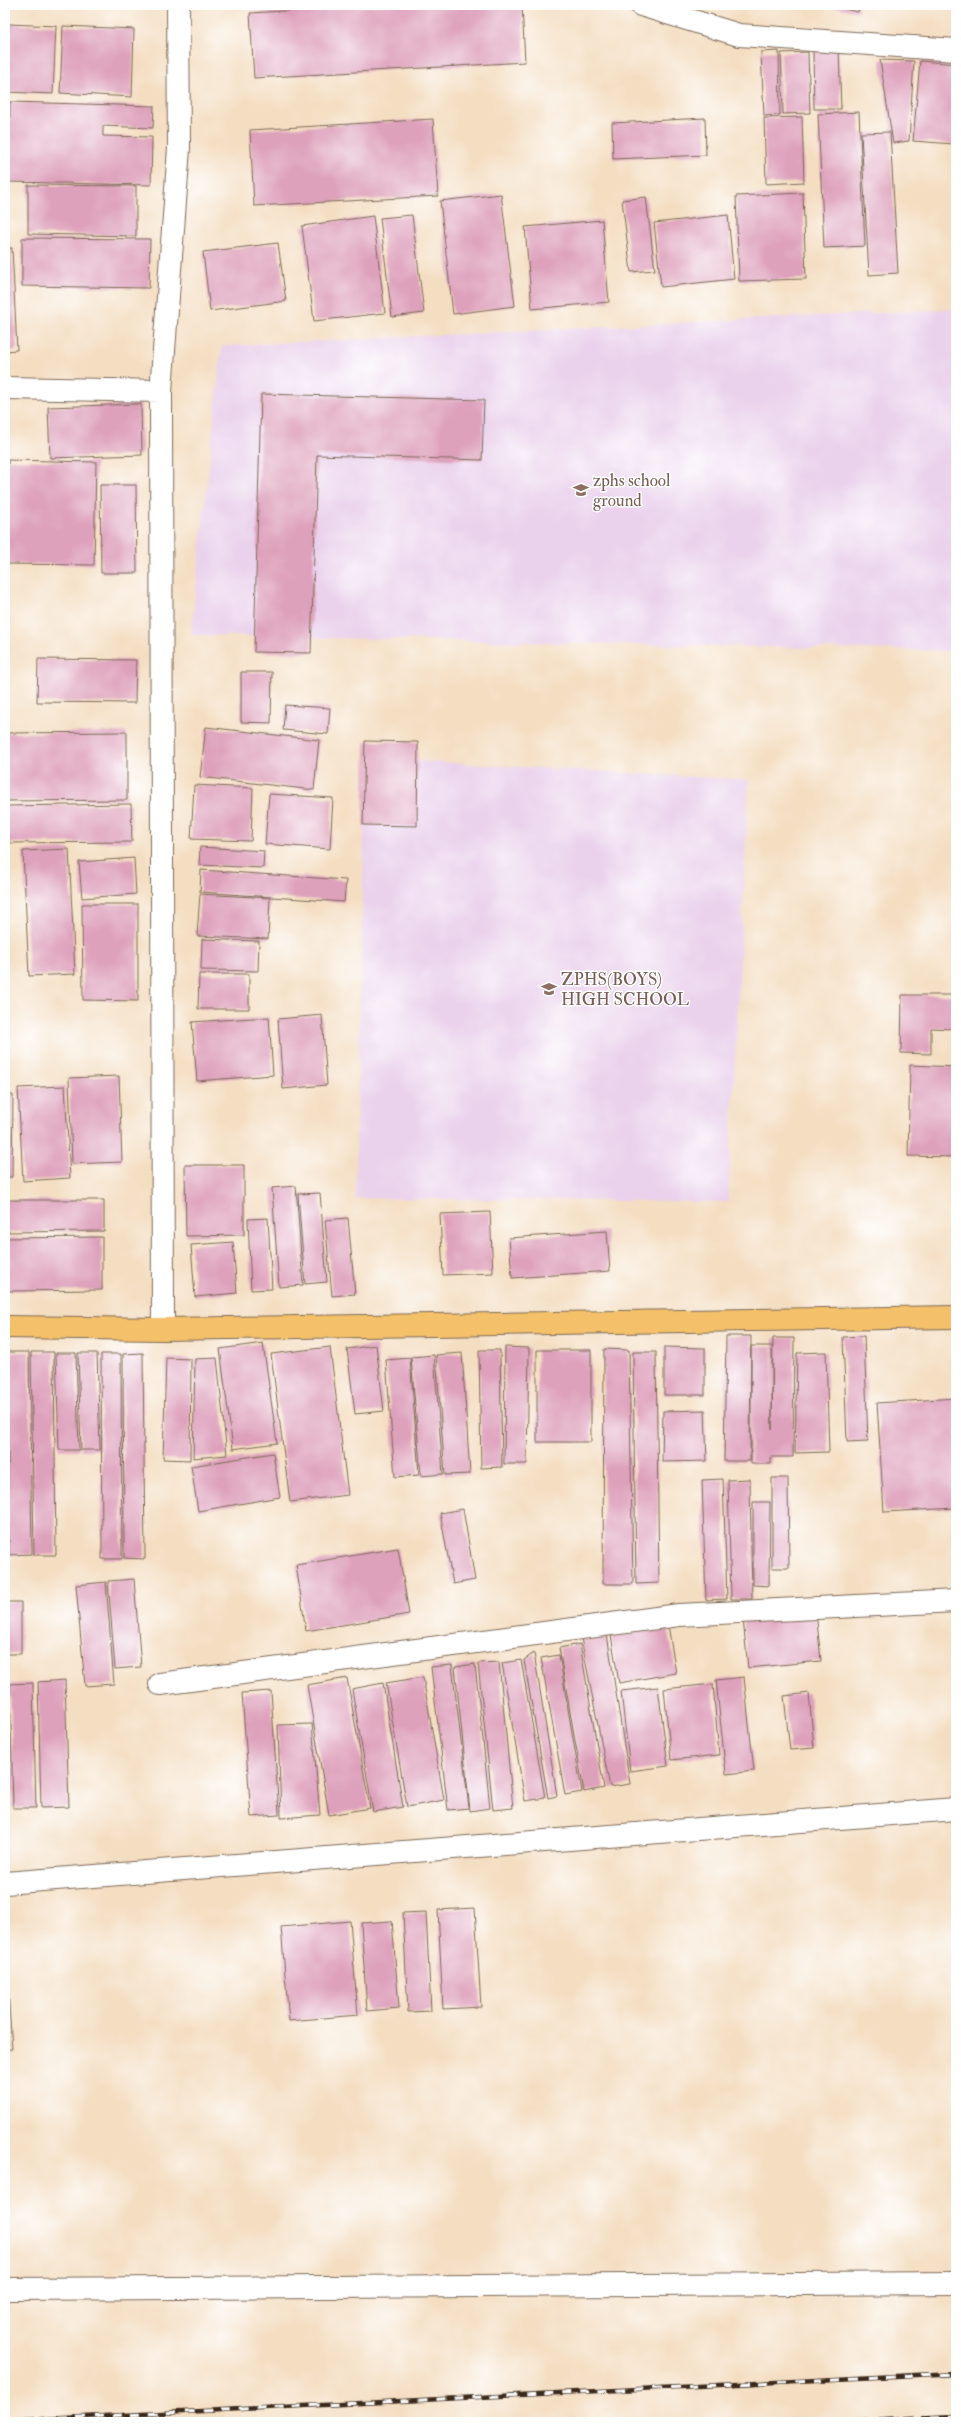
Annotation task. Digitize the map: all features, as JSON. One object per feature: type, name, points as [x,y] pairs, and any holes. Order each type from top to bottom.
[{"type":"main road","points":[[5,1327],[163,1329],[956,1317]]},
{"type":"street","points":[[163,1329],[161,391],[179,148],[178,5]]},
{"type":"street","points":[[641,5],[739,35],[956,50]]},
{"type":"street","points":[[5,388],[161,391]]},
{"type":"street","points":[[160,1684],[679,1615],[956,1601]]},
{"type":"street","points":[[5,1883],[956,1809]]},
{"type":"street","points":[[5,2289],[956,2283]]},
{"type":"shaded area","name":"zphs school ground","points":[[956,309],[956,651],[191,635],[222,346]]},
{"type":"shaded area","name":"ZPHS(BOYS) HIGH SCHOOL","points":[[366,758],[749,780],[728,1202],[355,1198]]},
{"type":"building","points":[[385,5],[522,5],[525,62],[254,78],[250,13]]},
{"type":"building","points":[[827,5],[860,5],[858,12]]},
{"type":"building","points":[[9,24],[56,26],[53,94],[6,92]]},
{"type":"building","points":[[63,26],[134,29],[132,97],[60,93]]},
{"type":"building","points":[[839,50],[841,109],[814,109],[813,51]]},
{"type":"building","points":[[779,51],[780,115],[764,116],[761,52]]},
{"type":"building","points":[[808,52],[810,113],[783,114],[781,53]]},
{"type":"building","points":[[880,60],[914,61],[909,141],[893,143]]},
{"type":"building","points":[[920,61],[956,64],[954,144],[913,141]]},
{"type":"building","points":[[10,102],[154,106],[153,128],[103,126],[103,136],[152,137],[151,185],[9,182]]},
{"type":"building","points":[[859,112],[865,246],[824,248],[818,114]]},
{"type":"building","points":[[802,117],[804,182],[766,184],[764,118]]},
{"type":"building","points":[[705,118],[706,155],[613,159],[612,123]]},
{"type":"building","points":[[433,119],[438,196],[254,206],[250,130]]},
{"type":"building","points":[[890,132],[898,273],[869,275],[861,133]]},
{"type":"building","points":[[28,185],[136,186],[136,236],[28,234]]},
{"type":"building","points":[[803,193],[806,279],[739,281],[736,196]]},
{"type":"building","points":[[501,194],[515,306],[453,314],[440,201]]},
{"type":"building","points":[[646,197],[655,270],[631,272],[622,200]]},
{"type":"building","points":[[412,215],[424,313],[392,317],[380,218]]},
{"type":"building","points":[[728,215],[734,279],[661,287],[654,223]]},
{"type":"building","points":[[373,216],[385,313],[314,321],[302,226]]},
{"type":"building","points":[[602,220],[609,302],[532,309],[525,227]]},
{"type":"building","points":[[22,238],[150,239],[149,288],[22,286]]},
{"type":"building","points":[[278,243],[286,301],[210,311],[203,252]]},
{"type":"building","points":[[5,248],[12,248],[17,350],[5,351]]},
{"type":"building","points":[[261,394],[484,400],[482,460],[317,455],[311,653],[254,652]]},
{"type":"building","points":[[141,404],[142,455],[50,458],[48,407]]},
{"type":"building","points":[[8,460],[96,462],[94,565],[6,564]]},
{"type":"building","points":[[100,485],[136,485],[137,573],[101,573]]},
{"type":"building","points":[[38,659],[136,660],[135,703],[37,702]]},
{"type":"building","points":[[241,672],[272,672],[271,723],[241,722]]},
{"type":"building","points":[[285,705],[330,708],[328,734],[283,730]]},
{"type":"building","points":[[206,727],[319,740],[314,790],[200,777]]},
{"type":"building","points":[[127,732],[127,800],[5,801],[5,733]]},
{"type":"building","points":[[365,741],[418,742],[417,826],[363,825]]},
{"type":"building","points":[[194,785],[253,788],[251,841],[191,839]]},
{"type":"building","points":[[269,794],[333,798],[330,849],[265,844]]},
{"type":"building","points":[[131,804],[132,842],[5,843],[5,806]]},
{"type":"building","points":[[200,847],[264,851],[263,868],[199,865]]},
{"type":"building","points":[[69,849],[75,974],[29,976],[23,851]]},
{"type":"building","points":[[134,858],[136,894],[82,898],[79,862]]},
{"type":"building","points":[[201,870],[346,880],[344,902],[200,892]]},
{"type":"building","points":[[200,894],[270,898],[268,939],[197,936]]},
{"type":"building","points":[[82,904],[138,904],[138,1001],[83,1000]]},
{"type":"building","points":[[202,939],[259,941],[258,971],[201,970]]},
{"type":"building","points":[[199,974],[249,974],[249,1009],[198,1009]]},
{"type":"building","points":[[902,995],[954,995],[954,1029],[931,1028],[931,1054],[901,1053]]},
{"type":"building","points":[[322,1015],[327,1085],[283,1089],[278,1019]]},
{"type":"building","points":[[269,1017],[273,1075],[197,1081],[192,1022]]},
{"type":"building","points":[[910,1065],[956,1067],[956,1157],[908,1156]]},
{"type":"building","points":[[119,1076],[122,1162],[72,1164],[69,1078]]},
{"type":"building","points":[[65,1086],[70,1178],[23,1181],[18,1088]]},
{"type":"building","points":[[5,1095],[13,1095],[12,1177],[5,1177]]},
{"type":"building","points":[[185,1165],[244,1165],[244,1235],[186,1236]]},
{"type":"building","points":[[296,1186],[303,1285],[279,1287],[272,1188]]},
{"type":"building","points":[[320,1193],[327,1282],[305,1284],[298,1194]]},
{"type":"building","points":[[5,1200],[104,1200],[104,1231],[5,1232]]},
{"type":"building","points":[[490,1212],[493,1273],[443,1275],[440,1214]]},
{"type":"building","points":[[268,1218],[272,1289],[251,1290],[248,1219]]},
{"type":"building","points":[[348,1218],[355,1294],[332,1296],[325,1220]]},
{"type":"building","points":[[607,1231],[610,1271],[512,1278],[509,1238]]},
{"type":"building","points":[[102,1237],[102,1290],[5,1291],[5,1238]]},
{"type":"building","points":[[233,1242],[237,1293],[195,1297],[191,1245]]},
{"type":"building","points":[[726,1336],[751,1336],[750,1461],[724,1461]]},
{"type":"building","points":[[864,1336],[868,1441],[847,1442],[843,1337]]},
{"type":"building","points":[[773,1338],[794,1338],[793,1457],[771,1457],[771,1464],[751,1464],[751,1346],[772,1346],[772,1430]]},
{"type":"building","points":[[263,1343],[277,1443],[233,1449],[220,1349]]},
{"type":"building","points":[[376,1345],[384,1411],[355,1414],[347,1349]]},
{"type":"building","points":[[330,1347],[348,1495],[290,1502],[271,1354]]},
{"type":"building","points":[[505,1347],[529,1348],[527,1464],[504,1464]]},
{"type":"building","points":[[664,1347],[705,1348],[705,1395],[664,1395]]},
{"type":"building","points":[[604,1349],[629,1350],[633,1584],[603,1584]]},
{"type":"building","points":[[479,1350],[500,1350],[502,1467],[481,1468]]},
{"type":"building","points":[[537,1350],[591,1350],[591,1442],[537,1442]]},
{"type":"building","points":[[7,1352],[29,1352],[32,1554],[9,1555]]},
{"type":"building","points":[[31,1352],[54,1352],[56,1555],[34,1555]]},
{"type":"building","points":[[633,1352],[656,1352],[659,1583],[636,1584]]},
{"type":"building","points":[[826,1352],[829,1452],[795,1453],[797,1353]]},
{"type":"building","points":[[56,1353],[76,1353],[79,1450],[59,1450]]},
{"type":"building","points":[[78,1353],[97,1353],[100,1450],[81,1450]]},
{"type":"building","points":[[143,1353],[145,1559],[124,1558],[123,1354]]},
{"type":"building","points":[[462,1353],[470,1474],[445,1475],[436,1355]]},
{"type":"building","points":[[101,1354],[121,1354],[122,1559],[102,1559]]},
{"type":"building","points":[[434,1355],[443,1474],[421,1476],[411,1357]]},
{"type":"building","points":[[166,1358],[191,1359],[190,1460],[163,1459]]},
{"type":"building","points":[[217,1358],[227,1455],[193,1458],[195,1359]]},
{"type":"building","points":[[410,1358],[419,1475],[395,1477],[386,1360]]},
{"type":"building","points":[[5,1387],[8,1555],[5,1555]]},
{"type":"building","points":[[956,1398],[956,1508],[884,1512],[877,1403]]},
{"type":"building","points":[[705,1410],[707,1461],[662,1462],[663,1411]]},
{"type":"building","points":[[273,1453],[280,1497],[198,1511],[191,1466]]},
{"type":"building","points":[[772,1478],[788,1478],[789,1568],[772,1568]]},
{"type":"building","points":[[723,1479],[727,1599],[706,1600],[702,1480]]},
{"type":"building","points":[[750,1479],[752,1599],[731,1599],[728,1480]]},
{"type":"building","points":[[753,1502],[770,1502],[769,1586],[753,1585]]},
{"type":"building","points":[[463,1509],[475,1580],[453,1584],[440,1513]]},
{"type":"building","points":[[398,1548],[409,1614],[306,1631],[296,1565]]},
{"type":"building","points":[[134,1579],[141,1667],[115,1669],[108,1581]]},
{"type":"building","points":[[106,1582],[114,1684],[85,1686],[76,1585]]},
{"type":"building","points":[[5,1602],[21,1602],[21,1654],[5,1654]]},
{"type":"building","points":[[816,1611],[821,1661],[748,1668],[743,1619]]},
{"type":"building","points":[[668,1625],[676,1673],[619,1683],[611,1635]]},
{"type":"building","points":[[607,1634],[630,1784],[610,1787],[581,1638]]},
{"type":"building","points":[[580,1644],[604,1788],[584,1792],[559,1648]]},
{"type":"building","points":[[534,1653],[557,1796],[548,1798],[524,1660]]},
{"type":"building","points":[[559,1655],[582,1792],[565,1795],[541,1658]]},
{"type":"building","points":[[521,1660],[545,1798],[525,1801],[502,1663]]},
{"type":"building","points":[[499,1662],[513,1808],[493,1810],[478,1663]]},
{"type":"building","points":[[475,1664],[490,1808],[470,1811],[455,1667]]},
{"type":"building","points":[[452,1665],[469,1808],[448,1810],[431,1667]]},
{"type":"building","points":[[423,1677],[444,1800],[407,1807],[386,1683]]},
{"type":"building","points":[[744,1677],[754,1771],[726,1774],[716,1680]]},
{"type":"building","points":[[347,1678],[370,1808],[329,1815],[307,1685]]},
{"type":"building","points":[[65,1680],[69,1807],[41,1808],[38,1682]]},
{"type":"building","points":[[33,1683],[36,1808],[13,1808],[10,1684]]},
{"type":"building","points":[[383,1683],[403,1807],[373,1812],[352,1689]]},
{"type":"building","points":[[713,1684],[719,1755],[671,1760],[664,1689]]},
{"type":"building","points":[[658,1687],[668,1766],[630,1771],[621,1691]]},
{"type":"building","points":[[271,1691],[279,1815],[251,1817],[242,1693]]},
{"type":"building","points":[[809,1693],[814,1748],[790,1750],[784,1696]]},
{"type":"building","points":[[312,1724],[320,1815],[281,1818],[278,1725]]},
{"type":"building","points":[[6,1760],[7,1814],[5,1814]]},
{"type":"building","points":[[475,1908],[481,2007],[443,2009],[438,1910]]},
{"type":"building","points":[[426,1912],[431,2011],[408,2012],[403,1913]]},
{"type":"building","points":[[350,1921],[358,2015],[289,2021],[281,1927]]},
{"type":"building","points":[[392,1921],[399,2008],[367,2011],[361,1923]]},
{"type":"building","points":[[5,1990],[8,1990],[12,2049],[5,2050]]},
{"type":"railway","points":[[5,2421],[956,2373]]},
{"type":"railway","points":[[842,2422],[956,2417]]},
{"type":"place","name":"zphs school ground","points":[[581,490]]},
{"type":"place","name":"ZPHS(BOYS) HIGH SCHOOL","points":[[549,989]]}]
